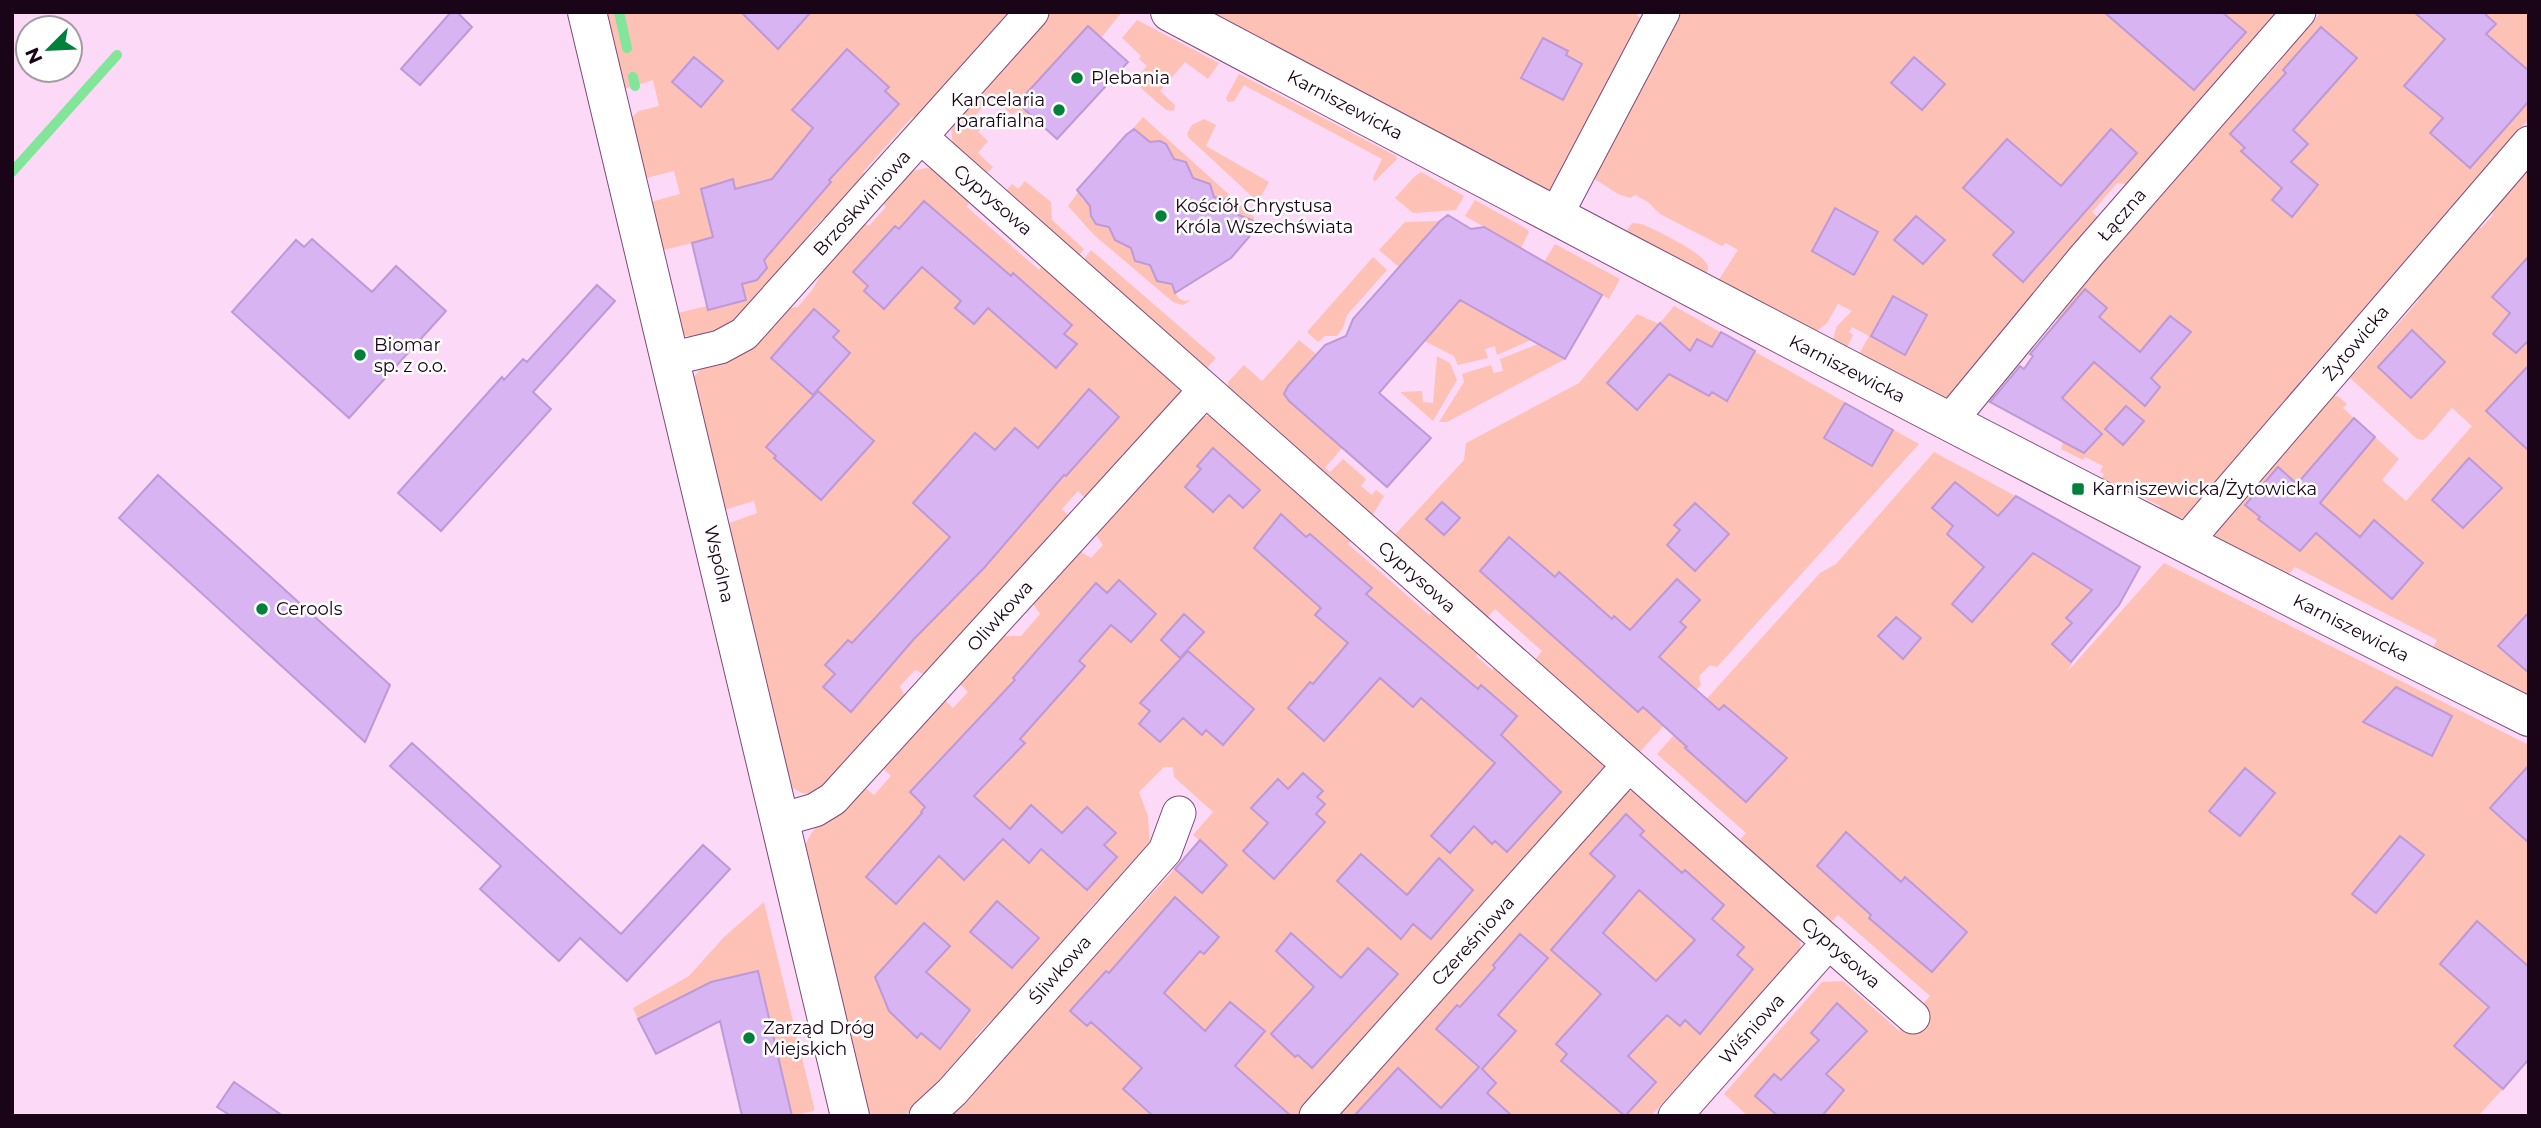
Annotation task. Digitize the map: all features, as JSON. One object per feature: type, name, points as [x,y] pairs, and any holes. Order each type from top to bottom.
[{"type":"street","name":"Wspólna","points":[[587,12],[850,1116]]},
{"type":"street","name":"Brzoskwiniowa","points":[[670,359],[720,347],[744,334],[1032,12]]},
{"type":"street","name":"Karniszewicka","points":[[1170,12],[1555,217],[2184,544],[2529,717]]},
{"type":"street","points":[[1555,217],[1663,12]]},
{"type":"street","name":"Łączna","points":[[1949,422],[2085,257],[2299,12]]},
{"type":"street","name":"Cyprysowa","points":[[921,137],[1913,1017]]},
{"type":"street","name":"Żytowicka","points":[[2184,544],[2529,143]]},
{"type":"street","name":"Oliwkowa","points":[[780,820],[815,810],[833,799],[1205,390]]},
{"type":"street","name":"Czereśniowa","points":[[1316,1116],[1629,765]]},
{"type":"street","name":"Śliwkowa","points":[[926,1116],[952,1092],[1165,850],[1179,814]]},
{"type":"street","name":"Wiśniowa","points":[[1675,1116],[1829,942]]},
{"type":"shaded area","points":[[602,12],[1006,12],[1009,20],[919,120],[912,117],[863,172],[868,178],[828,223],[823,218],[809,233],[814,239],[754,308],[716,335],[697,339],[680,332],[674,314],[707,306],[709,310],[745,300],[745,297],[692,243],[659,251],[647,203],[680,194],[674,171],[642,179],[628,120],[639,111],[659,106],[653,80],[625,89],[620,88]]},
{"type":"shaded area","points":[[1049,12],[1122,12],[1101,38],[1088,26],[1025,108],[1039,122],[1033,128],[1015,112],[1012,115],[992,96],[974,117],[984,126],[978,132],[988,141],[978,153],[993,167],[984,176],[953,145],[953,122]]},
{"type":"shaded area","points":[[1202,12],[1639,12],[1637,16],[1646,21],[1554,190],[1550,191]]},
{"type":"shaded area","points":[[1677,12],[2286,12],[2192,110],[2134,185],[2117,183],[2092,212],[2102,221],[1956,395],[1945,400],[1857,358],[1869,336],[1852,327],[1849,332],[1853,335],[1845,352],[1832,342],[1837,326],[1852,311],[1838,304],[1827,323],[1817,331],[1718,281],[1738,250],[1726,243],[1722,246],[1660,214],[1648,202],[1635,195],[1630,198],[1618,194],[1593,178]]},
{"type":"shaded area","points":[[2321,12],[2529,12],[2529,119],[2301,380],[2288,403],[2186,517],[2173,519],[2157,515],[2160,506],[2121,486],[2119,489],[2101,480],[2104,474],[2100,472],[2103,466],[2061,449],[2063,442],[2036,427],[2058,320],[2056,318],[2105,249],[2221,127],[2220,118],[2243,92],[2251,94],[2263,81],[2260,73],[2266,77],[2279,63],[2276,53],[2303,24],[2311,24]]},
{"type":"shaded area","points":[[1137,20],[1219,63],[1208,79],[1185,62],[1160,91],[1175,105],[1174,111],[1166,110],[1133,81],[1147,66],[1139,59],[1141,56],[1122,38]]},
{"type":"shaded area","points":[[1239,74],[1396,156],[1397,159],[1374,182],[1373,178],[1382,159],[1244,85],[1234,101],[1228,102],[1226,98]]},
{"type":"shaded area","points":[[1143,117],[1254,217],[1255,227],[1248,238],[1252,229],[1233,212],[1229,202],[1222,199],[1216,202],[1208,183],[1201,180],[1195,183],[1187,164],[1181,160],[1174,164],[1166,144],[1159,141],[1152,145],[1139,133],[1130,132]]},
{"type":"shaded area","points":[[1204,119],[1216,125],[1206,146],[1269,182],[1258,202],[1189,138],[1187,134],[1192,125]]},
{"type":"shaded area","points":[[2529,160],[2529,700],[2431,651],[2437,640],[2295,567],[2285,578],[2214,537],[2214,527],[2277,455],[2281,458],[2285,454],[2280,450],[2330,394],[2347,404],[2343,408],[2399,459],[2382,480],[2406,501],[2472,426],[2452,408],[2427,437],[2423,440],[2417,439],[2350,378],[2349,368],[2355,373],[2419,300],[2414,294],[2475,226],[2481,228],[2493,215],[2491,205]]},
{"type":"shaded area","points":[[933,168],[971,197],[967,207],[1039,270],[1045,262],[1180,388],[1181,394],[1090,503],[1078,491],[1062,509],[1073,520],[930,677],[915,670],[900,686],[907,701],[861,755],[833,782],[806,794],[789,786],[724,525],[757,513],[754,501],[721,511],[693,378],[704,365],[786,308],[798,307],[813,289],[830,257],[862,222],[869,226],[886,207],[881,201],[912,171]]},
{"type":"shaded area","points":[[1421,172],[1464,196],[1456,210],[1413,213],[1395,198]]},
{"type":"shaded area","points":[[1025,181],[1051,202],[1052,220],[1084,249],[1077,258],[1003,194],[1012,184],[1018,189]]},
{"type":"shaded area","points":[[1079,191],[1082,199],[1094,209],[1091,216],[1095,222],[1104,225],[1108,222],[1116,241],[1143,256],[1160,282],[1170,279],[1178,298],[1191,300],[1183,305],[1173,302],[1094,235],[1068,206]]},
{"type":"shaded area","points":[[1475,200],[1527,229],[1529,232],[1521,248],[1465,216]]},
{"type":"shaded area","points":[[1440,221],[1399,267],[1379,250],[1405,222]]},
{"type":"shaded area","points":[[1632,223],[1658,231],[1699,255],[1708,267],[1704,278],[1624,235]]},
{"type":"shaded area","points":[[1555,244],[1620,279],[1609,299],[1544,262]]},
{"type":"shaded area","points":[[1091,250],[1216,358],[1204,371],[1082,262]]},
{"type":"shaded area","points":[[1373,257],[1387,270],[1347,315],[1337,336],[1325,336],[1318,342],[1307,332]]},
{"type":"shaded area","points":[[1480,278],[1472,306],[1531,340],[1497,355],[1495,346],[1485,349],[1488,358],[1458,365],[1454,356],[1424,341]]},
{"type":"shaded area","points":[[1674,306],[1919,444],[1717,667],[1710,665],[1699,676],[1701,685],[1637,755],[1534,661],[1542,651],[1495,609],[1486,619],[1392,538],[1464,460],[1466,443],[1579,383],[1637,314],[1659,324]]},
{"type":"shaded area","points":[[1299,340],[1316,354],[1288,386],[1286,396],[1342,448],[1325,468],[1330,472],[1343,459],[1366,479],[1361,486],[1372,495],[1376,490],[1384,496],[1370,519],[1229,392],[1228,382],[1244,365],[1262,381]]},
{"type":"shaded area","points":[[1538,344],[1565,359],[1447,422],[1439,422],[1464,382],[1462,374],[1491,365],[1494,373],[1503,371],[1500,359]]},
{"type":"shaded area","points":[[1437,356],[1450,363],[1457,380],[1433,421],[1400,392],[1422,391],[1423,402],[1433,403]]},
{"type":"shaded area","points":[[1211,415],[1355,535],[1348,544],[1429,615],[1434,612],[1482,649],[1476,656],[1492,670],[1499,663],[1604,759],[1605,769],[1299,1116],[940,1116],[1041,1016],[1200,841],[1193,835],[1213,812],[1174,777],[1173,767],[1164,767],[1139,792],[1148,816],[1150,846],[1102,904],[1097,900],[1085,914],[1089,919],[994,1022],[991,1020],[975,1037],[980,1042],[919,1106],[902,1116],[873,1116],[864,1106],[803,853],[807,843],[826,815],[859,783],[874,795],[891,776],[878,764],[940,695],[953,708],[968,692],[955,679],[994,636],[1021,636],[1040,614],[1029,598],[1075,548],[1091,558],[1103,545],[1092,529],[1202,417]]},
{"type":"shaded area","points":[[1934,452],[2062,521],[2111,591],[2067,672],[2164,563],[2529,745],[2529,1042],[2478,998],[2488,1008],[2454,1046],[2503,1089],[2478,1116],[1748,1116],[1724,1094],[1822,982],[1843,981],[1899,1031],[1930,996],[1838,915],[1829,924],[1737,843],[1746,833],[1657,754],[1820,573],[1836,564]]},
{"type":"shaded area","points":[[1626,791],[1637,791],[1799,929],[1801,951],[1699,1072],[1694,1068],[1651,1116],[1338,1116]]},
{"type":"shaded area","points":[[764,902],[814,1107],[814,1111],[792,1116],[758,971],[711,982],[638,1019],[633,1008],[689,976],[724,937]]},
{"type":"building","points":[[451,12],[457,12],[472,27],[420,85],[401,69]]},
{"type":"building","points":[[741,12],[811,12],[778,49]]},
{"type":"building","points":[[2104,12],[2222,12],[2246,32],[2194,90]]},
{"type":"building","points":[[2414,12],[2483,12],[2496,24],[2486,34],[2529,71],[2529,101],[2470,168],[2430,133],[2443,118],[2404,86],[2445,39]]},
{"type":"building","name":"Plebania","points":[[1088,26],[1128,62],[1057,139],[1024,109],[1030,102],[1024,96]]},
{"type":"building","points":[[2321,27],[2357,58],[2293,130],[2308,144],[2291,162],[2318,185],[2292,217],[2272,200],[2282,188],[2241,151],[2245,148],[2230,134],[2286,73],[2283,70]]},
{"type":"building","points":[[1543,38],[1568,51],[1566,55],[1582,64],[1563,100],[1521,78]]},
{"type":"building","points":[[847,49],[889,87],[885,91],[899,104],[829,180],[831,182],[764,260],[767,268],[757,280],[742,284],[746,300],[708,310],[692,243],[713,237],[701,189],[733,179],[735,189],[772,179],[813,128],[792,110]]},
{"type":"building","points":[[694,57],[723,81],[701,107],[672,82]]},
{"type":"building","points":[[1914,57],[1945,84],[1922,110],[1891,83]]},
{"type":"building","name":"Kościół Chrystusa Króla Wszechświata","points":[[1134,129],[1150,142],[1160,141],[1166,144],[1174,159],[1186,162],[1193,178],[1210,184],[1214,197],[1225,199],[1231,204],[1234,213],[1256,222],[1249,237],[1231,258],[1175,293],[1172,284],[1157,281],[1150,265],[1135,261],[1131,248],[1115,240],[1109,227],[1096,224],[1091,216],[1090,206],[1077,190]]},
{"type":"building","points":[[2111,129],[2137,153],[2023,282],[1993,255],[2014,232],[1963,188],[2007,139],[2061,186]]},
{"type":"building","points":[[924,201],[1072,325],[1064,334],[1077,344],[1056,368],[988,308],[974,324],[955,308],[961,301],[922,267],[884,309],[864,291],[868,286],[853,272],[895,226],[899,229]]},
{"type":"building","points":[[1835,208],[1878,232],[1854,275],[1812,251]]},
{"type":"building","points":[[1448,215],[1471,229],[1484,227],[1602,295],[1565,359],[1460,300],[1379,393],[1431,438],[1387,487],[1284,394],[1325,345],[1346,336],[1353,319]]},
{"type":"building","points":[[1916,216],[1945,240],[1923,264],[1894,240]]},
{"type":"building","points":[[312,239],[372,292],[396,266],[446,311],[349,418],[232,312],[296,240],[304,247]]},
{"type":"building","points":[[2529,256],[2529,340],[2516,353],[2493,334],[2510,313],[2492,297]]},
{"type":"building","points":[[597,285],[615,301],[533,392],[551,409],[441,531],[398,493],[502,377],[504,380],[523,359],[527,362]]},
{"type":"building","points":[[2085,289],[2107,308],[2099,317],[2140,352],[2170,316],[2191,332],[2151,378],[2160,387],[2145,406],[2094,362],[2062,398],[2102,434],[2084,453],[1990,402],[2020,366],[2024,369],[2033,356],[2030,354]]},
{"type":"building","points":[[1893,296],[1927,315],[1905,355],[1871,336]]},
{"type":"building","points":[[814,309],[839,331],[833,337],[850,353],[813,395],[771,358]]},
{"type":"building","points":[[1660,323],[1690,351],[1697,339],[1712,347],[1721,332],[1755,351],[1727,401],[1712,392],[1709,396],[1669,374],[1637,410],[1607,383]]},
{"type":"building","points":[[2412,330],[2445,362],[2411,398],[2378,367]]},
{"type":"building","points":[[2529,365],[2529,451],[2486,411]]},
{"type":"building","points":[[1089,389],[1119,417],[1066,476],[1064,475],[984,568],[913,640],[851,712],[823,687],[835,674],[825,665],[848,640],[852,643],[950,537],[913,503],[975,433],[995,450],[1015,428],[1038,448]]},
{"type":"building","points":[[818,391],[874,441],[821,500],[774,458],[776,456],[766,447]]},
{"type":"building","points":[[1845,403],[1893,430],[1872,466],[1824,438]]},
{"type":"building","points":[[2126,406],[2144,421],[2123,445],[2105,429]]},
{"type":"building","points":[[2354,418],[2375,437],[2320,503],[2360,537],[2374,520],[2423,563],[2392,599],[2316,533],[2300,551],[2258,519],[2260,517],[2245,505],[2278,467],[2297,484]]},
{"type":"building","points":[[1213,448],[1260,490],[1243,508],[1229,495],[1213,512],[1185,487],[1201,469],[1197,466]]},
{"type":"building","points":[[2469,458],[2502,488],[2463,528],[2432,500]]},
{"type":"building","name":"Cerools","points":[[158,475],[390,685],[365,742],[119,518]]},
{"type":"building","points":[[1955,482],[1998,516],[2016,496],[2140,567],[2119,605],[2071,662],[2052,644],[2072,623],[2066,618],[2092,590],[2033,553],[1972,622],[1952,604],[1984,567],[1947,534],[1953,526],[1932,508]]},
{"type":"building","points":[[1442,502],[1460,518],[1444,535],[1426,519]]},
{"type":"building","points":[[1695,503],[1729,534],[1695,571],[1667,545],[1680,530],[1674,525]]},
{"type":"building","points":[[1281,514],[1306,537],[1310,534],[1372,588],[1366,594],[1478,689],[1481,685],[1517,716],[1501,735],[1561,792],[1507,852],[1495,841],[1492,844],[1474,826],[1450,853],[1431,836],[1495,763],[1421,698],[1413,707],[1380,678],[1324,741],[1288,708],[1348,643],[1315,615],[1321,608],[1254,548]]},
{"type":"building","points":[[1509,537],[1555,577],[1559,572],[1612,619],[1614,616],[1630,630],[1677,579],[1700,600],[1680,622],[1686,627],[1659,657],[1719,710],[1724,705],[1787,758],[1746,802],[1643,707],[1638,712],[1480,571]]},
{"type":"building","points":[[1119,580],[1156,614],[1131,642],[1111,625],[1079,661],[1085,666],[1020,739],[1025,743],[974,796],[1010,829],[1031,805],[1062,833],[1087,807],[1116,833],[1104,845],[1117,857],[1087,890],[1041,849],[1029,863],[1003,839],[964,880],[939,856],[896,904],[866,877],[922,813],[925,807],[910,792],[1015,680],[1013,678],[1096,583],[1107,593]]},
{"type":"building","points":[[2529,612],[2529,673],[2498,646]]},
{"type":"building","points":[[1184,614],[1204,632],[1180,658],[1161,640]]},
{"type":"building","points":[[1896,617],[1921,638],[1903,659],[1878,636]]},
{"type":"building","points":[[1188,651],[1254,709],[1223,745],[1206,730],[1202,735],[1183,718],[1160,742],[1139,724],[1150,711],[1140,703]]},
{"type":"building","points":[[2396,687],[2452,716],[2432,756],[2363,722]]},
{"type":"building","points":[[412,743],[621,934],[703,845],[730,869],[627,981],[580,938],[559,961],[480,889],[501,866],[390,766]]},
{"type":"building","points":[[2529,765],[2529,843],[2490,808]]},
{"type":"building","points":[[2245,768],[2275,793],[2240,836],[2209,811]]},
{"type":"building","points":[[1303,773],[1323,791],[1317,797],[1325,804],[1316,814],[1325,822],[1274,879],[1243,851],[1268,823],[1251,808],[1278,779],[1288,789]]},
{"type":"building","points":[[1626,814],[1644,831],[1640,835],[1682,873],[1685,870],[1724,905],[1712,919],[1744,947],[1737,955],[1753,969],[1700,1034],[1685,1020],[1680,1026],[1667,1015],[1628,1056],[1656,1082],[1625,1116],[1561,1061],[1567,1054],[1556,1044],[1601,994],[1551,950],[1615,876],[1590,854]],"holes":[[[1639,890],[1695,940],[1656,981],[1603,933]]]},
{"type":"building","points":[[1846,832],[1901,882],[1905,877],[1967,932],[1932,972],[1869,918],[1871,915],[1817,866]]},
{"type":"building","points":[[2400,836],[2424,855],[2376,913],[2352,894]]},
{"type":"building","points":[[1200,840],[1227,865],[1202,893],[1175,869]]},
{"type":"building","points":[[1361,854],[1407,895],[1439,858],[1473,890],[1431,939],[1413,924],[1401,939],[1337,881]]},
{"type":"building","points":[[1175,897],[1219,937],[1204,954],[1200,951],[1164,993],[1205,1031],[1230,1002],[1265,1031],[1235,1066],[1291,1116],[1153,1116],[1123,1089],[1142,1068],[1091,1022],[1087,1026],[1070,1011],[1106,971],[1109,973]]},
{"type":"building","points":[[997,901],[1039,938],[1012,968],[970,932]]},
{"type":"building","points":[[2477,921],[2529,967],[2529,1059],[2503,1089],[2454,1046],[2489,1007],[2440,964]]},
{"type":"building","points":[[924,923],[950,946],[926,972],[970,1010],[940,1049],[921,1033],[917,1038],[889,1011],[875,977]]},
{"type":"building","points":[[1291,933],[1341,978],[1368,948],[1398,974],[1312,1068],[1298,1055],[1295,1057],[1271,1034],[1314,987],[1276,951]]},
{"type":"building","points":[[1520,934],[1548,958],[1498,1015],[1516,1031],[1482,1069],[1496,1083],[1487,1093],[1512,1116],[1354,1116],[1398,1068],[1441,1108],[1479,1067],[1436,1029],[1495,968],[1493,965]]},
{"type":"building","name":"Zarząd Dróg Miejskich","points":[[758,971],[792,1116],[742,1116],[720,1021],[656,1054],[638,1019],[711,982]]},
{"type":"building","points":[[1837,1003],[1867,1031],[1826,1074],[1844,1090],[1822,1116],[1778,1116],[1755,1096],[1774,1074],[1781,1080],[1819,1040],[1811,1033]]},
{"type":"building","points":[[234,1082],[283,1116],[231,1116],[217,1107]]},
{"type":"waterway","points":[[619,12],[627,48]]},
{"type":"waterway","points":[[12,172],[117,55]]},
{"type":"waterway","points":[[633,77],[635,86]]},
{"type":"place","name":"Plebania","points":[[1077,78]]},
{"type":"place","name":"Kancelaria parafialna","points":[[1059,110]]},
{"type":"place","name":"Kościół Chrystusa Króla Wszechświata","points":[[1161,216]]},
{"type":"place","name":"Biomar sp. z o.o.","points":[[360,355]]},
{"type":"place","name":"Karniszewicka/Żytowicka","points":[[2078,489]]},
{"type":"place","name":"Cerools","points":[[262,609]]},
{"type":"place","name":"Zarząd Dróg Miejskich","points":[[749,1038]]}]
